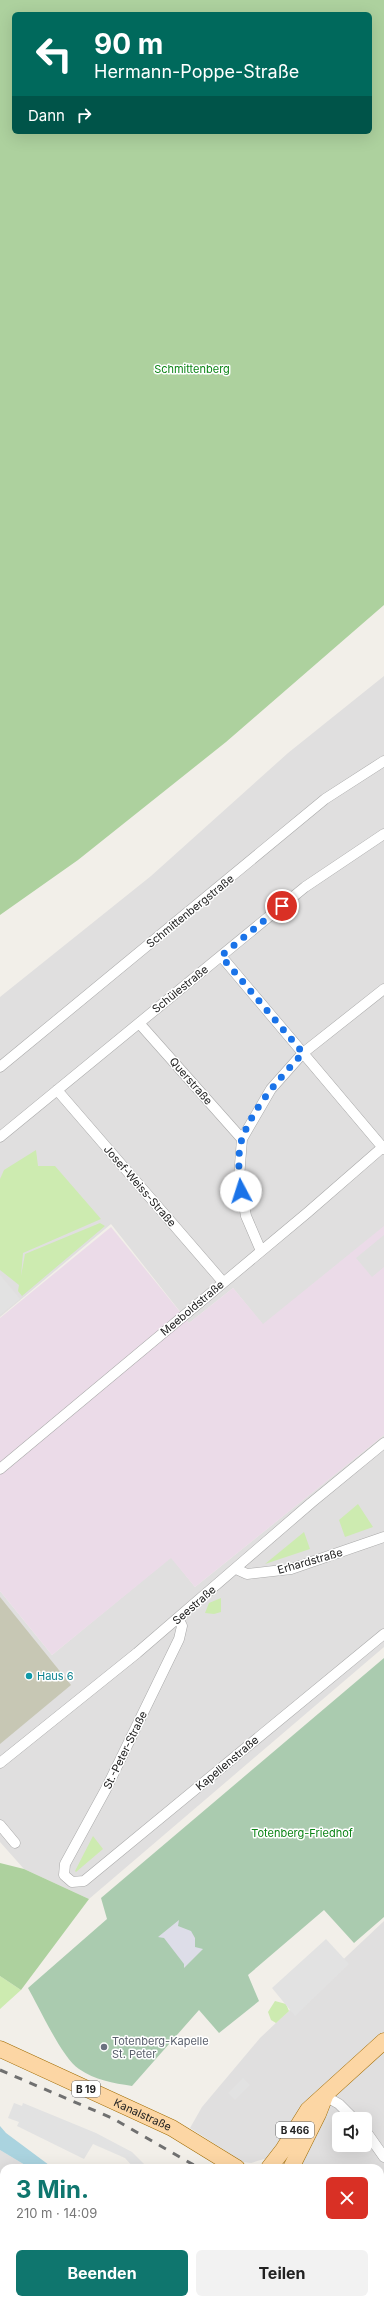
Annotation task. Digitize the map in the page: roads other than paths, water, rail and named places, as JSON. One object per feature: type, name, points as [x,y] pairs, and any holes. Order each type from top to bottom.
[{"type":"main road","name":"B 466","points":[[272,2164],[283,2150],[308,2110],[325,2096],[342,2077],[384,2041]]},
{"type":"main road","name":"Kanalstraße","points":[[0,2049],[172,2128],[230,2164]]},
{"type":"main road","name":"B 466","points":[[294,2164],[325,2096]]},
{"type":"street","name":"Schmittenbergstraße","points":[[0,1067],[326,799],[384,761]]},
{"type":"street","name":"Schülestraße","points":[[0,1137],[305,887],[384,834]]},
{"type":"street","points":[[221,956],[384,1147]]},
{"type":"street","points":[[261,1250],[246,1216],[239,1178],[242,1139],[271,1089],[303,1053],[384,989]]},
{"type":"street","name":"Querstraße","points":[[139,1022],[242,1139]]},
{"type":"street","name":"Josef-Weiss-Straße","points":[[57,1090],[223,1282]]},
{"type":"street","name":"Meeboldstraße","points":[[0,1469],[384,1147]]},
{"type":"street","name":"Seestraße","points":[[0,1763],[178,1618],[311,1503],[384,1443]]},
{"type":"street","name":"Erhardstraße","points":[[236,1569],[247,1574],[291,1569],[384,1537]]},
{"type":"street","name":"St.-Peter-Straße","points":[[68,1880],[64,1871],[65,1864],[106,1789],[179,1639],[182,1626],[178,1618]]},
{"type":"street","name":"Kapellenstraße","points":[[68,1880],[77,1883],[84,1881],[384,1634]]},
{"type":"street","points":[[0,1824],[15,1843]]},
{"type":"street","points":[[325,2096],[339,2104],[347,2112]]},
{"type":"street","points":[[372,2140],[384,2157]]},
{"type":"water","points":[[0,2126],[6,2133],[48,2164],[23,2164],[0,2150]]},
{"type":"railway","points":[[0,2070],[112,2118],[192,2164]]},
{"type":"place","name":"Haus 6","points":[[29,1676]]},
{"type":"place","name":"Totenberg-Kapelle St. Peter","points":[[104,2047]]},
{"type":"park label","name":"Schmittenberg","points":[[192,369]]},
{"type":"park label","name":"Totenberg-Friedhof","points":[[302,1833]]}]
